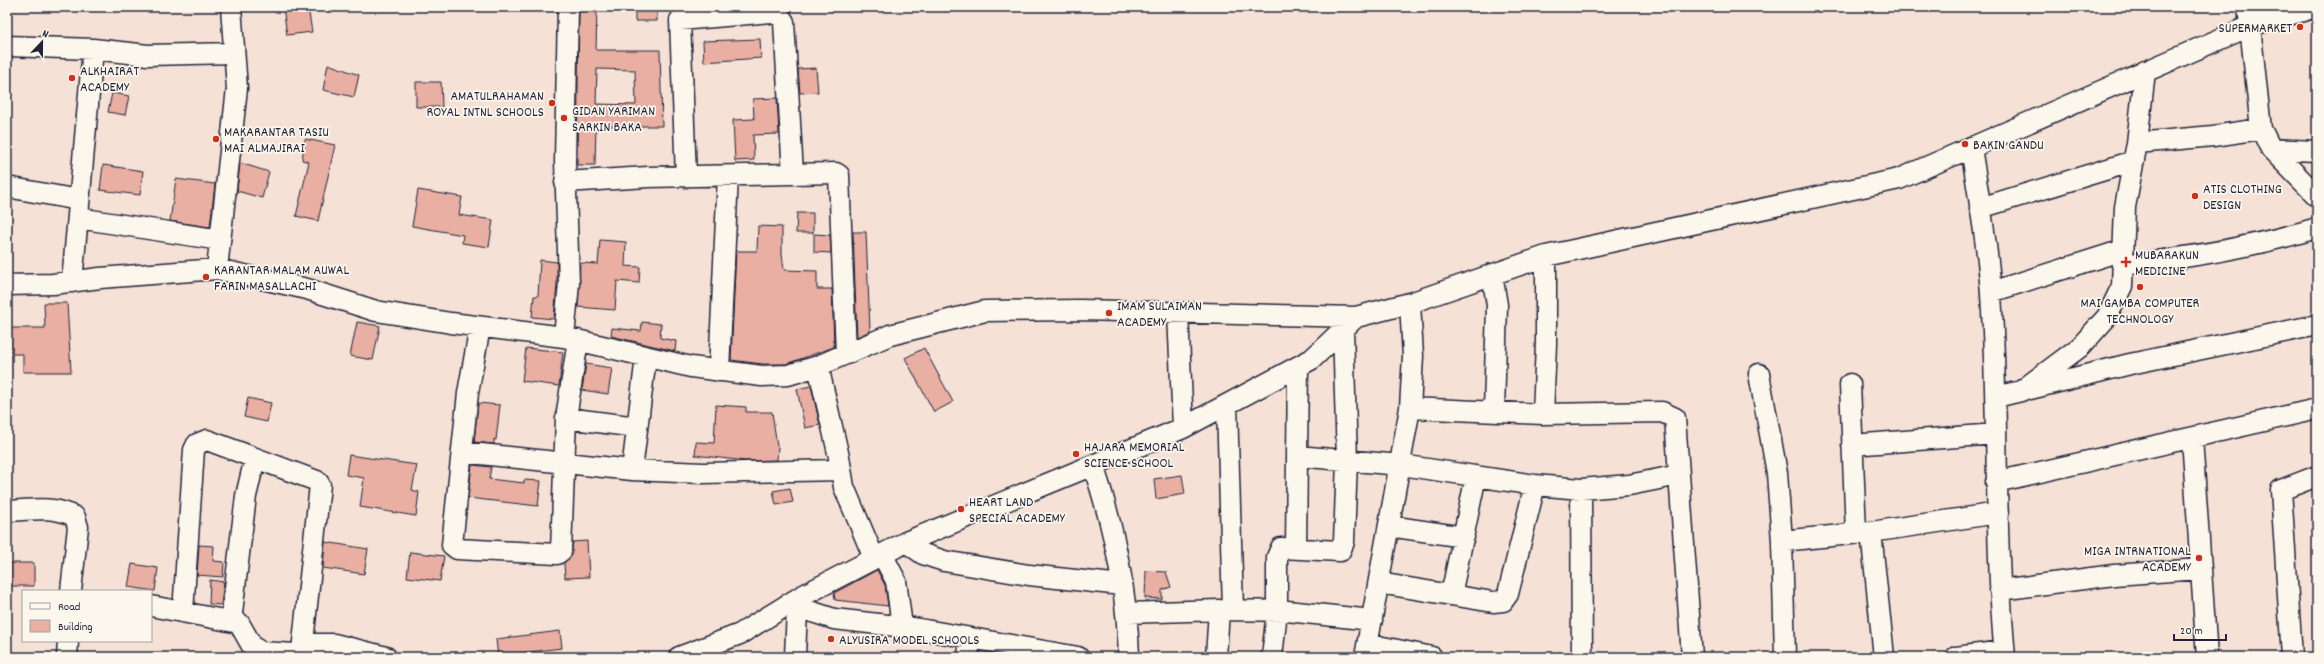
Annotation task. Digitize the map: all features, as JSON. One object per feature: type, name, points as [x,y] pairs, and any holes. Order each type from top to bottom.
[{"type":"street","points":[[217,268],[237,88],[231,7]]},
{"type":"street","points":[[480,327],[468,393],[452,545],[457,549],[559,553],[571,338],[565,182],[568,7]]},
{"type":"street","points":[[7,285],[72,282],[100,278],[217,268],[307,288],[376,311],[480,327],[571,338],[646,357],[719,371],[762,376],[788,375],[818,366],[890,335],[985,311],[1081,310],[1178,312],[1350,323],[1546,256],[1899,179],[2145,71],[2249,17],[2317,7]]},
{"type":"street","points":[[686,177],[680,22],[683,18],[706,12],[770,10],[780,16],[784,22],[794,174]]},
{"type":"street","points":[[2249,17],[2261,129],[2271,149],[2317,196]]},
{"type":"street","points":[[7,46],[93,49],[148,55],[234,53]]},
{"type":"street","points":[[72,282],[93,49]]},
{"type":"street","points":[[2021,391],[2080,347],[2108,317],[2122,286],[2122,258],[2126,206],[2135,152],[2145,71]]},
{"type":"street","points":[[1980,208],[2135,152],[2212,136],[2261,129]]},
{"type":"street","points":[[1956,657],[2005,654],[2000,590],[1996,482],[1996,397],[1991,292],[1971,147]]},
{"type":"street","points":[[2271,149],[2317,151]]},
{"type":"street","points":[[565,182],[833,173],[839,175],[846,354]]},
{"type":"street","points":[[719,371],[728,176]]},
{"type":"street","points":[[7,187],[78,209],[220,240]]},
{"type":"street","points":[[1991,292],[2122,258],[2179,259],[2261,244],[2317,228]]},
{"type":"street","points":[[1543,414],[1546,344],[1546,256]]},
{"type":"street","points":[[1492,274],[1497,305],[1494,411]]},
{"type":"street","points":[[1410,303],[1413,356],[1410,408],[1401,465],[1366,650],[1432,657]]},
{"type":"street","points":[[1178,312],[1183,428]]},
{"type":"street","points":[[679,657],[740,634],[793,606],[878,556],[906,542],[1183,428],[1312,359],[1350,323]]},
{"type":"street","points":[[1272,657],[1277,611],[1277,557],[1279,551],[1281,548],[1296,548],[1340,551],[1343,546],[1347,460],[1350,323]]},
{"type":"street","points":[[1996,397],[2130,364],[2317,326]]},
{"type":"street","points":[[632,470],[646,357]]},
{"type":"street","points":[[818,366],[847,497],[878,556],[896,581],[902,626]]},
{"type":"street","points":[[1296,548],[1298,367]]},
{"type":"street","points":[[1759,374],[1777,473],[1782,541],[1785,657]]},
{"type":"street","points":[[1850,384],[1852,445],[1863,532],[1884,657]]},
{"type":"street","points":[[1216,657],[1226,610],[1227,405]]},
{"type":"street","points":[[1410,408],[1543,414],[1662,412],[1675,418],[1692,657]]},
{"type":"street","points":[[1996,482],[2317,409]]},
{"type":"street","points":[[566,418],[637,427]]},
{"type":"street","points":[[1852,445],[1996,434]]},
{"type":"street","points":[[2192,438],[2207,657]]},
{"type":"street","points":[[183,612],[196,446],[203,440],[207,440],[317,481],[320,485],[302,651]]},
{"type":"street","points":[[462,452],[632,470],[703,473],[841,470]]},
{"type":"street","points":[[1297,456],[1401,465],[1535,485],[1581,489],[1629,485],[1679,475]]},
{"type":"street","points":[[231,621],[246,496],[255,458]]},
{"type":"street","points":[[1093,465],[1109,515],[1127,613],[1129,657]]},
{"type":"street","points":[[1451,595],[1476,476]]},
{"type":"street","points":[[2292,657],[2281,490],[2317,476]]},
{"type":"street","points":[[1379,583],[1493,602],[1503,600],[1508,594],[1535,485]]},
{"type":"street","points":[[1581,489],[1582,657]]},
{"type":"street","points":[[7,512],[50,509],[67,512],[75,517],[78,527],[73,590]]},
{"type":"street","points":[[1782,541],[1863,532],[1998,513]]},
{"type":"street","points":[[1389,526],[1464,537]]},
{"type":"street","points":[[906,542],[923,554],[944,561],[1029,575],[1122,585]]},
{"type":"street","points":[[2000,590],[2114,575],[2200,569]]},
{"type":"street","points":[[152,606],[231,621],[241,625],[255,650],[261,652],[296,654],[314,644],[334,644],[386,657]]},
{"type":"street","points":[[793,606],[834,619],[902,626],[969,647],[1078,657]]},
{"type":"street","points":[[793,606],[795,657]]},
{"type":"street","points":[[1127,613],[1226,610],[1315,612],[1372,620]]},
{"type":"street","points":[[67,657],[68,642]]},
{"type":"building","points":[[283,7],[308,7],[312,32],[287,35]]},
{"type":"building","points":[[579,7],[597,7],[596,50],[660,50],[662,126],[596,126],[595,165],[577,165]],"holes":[[[597,69],[635,70],[636,105],[596,104]]]},
{"type":"building","points":[[635,7],[657,7],[657,21],[635,21]]},
{"type":"building","points":[[760,39],[761,58],[704,62],[703,41]]},
{"type":"building","points":[[328,64],[359,75],[354,97],[323,90]]},
{"type":"building","points":[[816,68],[818,92],[800,93],[798,69]]},
{"type":"building","points":[[416,82],[441,82],[442,107],[416,107]]},
{"type":"building","points":[[112,93],[129,96],[125,115],[108,112]]},
{"type":"building","points":[[777,98],[779,134],[753,135],[754,160],[735,161],[733,120],[754,119],[753,99]]},
{"type":"building","points":[[305,139],[335,145],[318,221],[296,216],[309,162],[302,160]]},
{"type":"building","points":[[240,163],[269,172],[262,198],[237,191]]},
{"type":"building","points":[[103,165],[143,171],[140,195],[100,190]]},
{"type":"building","points":[[176,179],[215,184],[210,227],[170,221]]},
{"type":"building","points":[[418,190],[462,197],[459,215],[493,220],[489,247],[462,243],[463,235],[412,226]]},
{"type":"building","points":[[797,213],[813,213],[813,233],[796,233]]},
{"type":"building","points":[[758,226],[782,227],[782,254],[784,270],[817,271],[817,289],[832,289],[834,347],[786,364],[763,364],[731,360],[736,251],[757,251]]},
{"type":"building","points":[[853,232],[866,232],[870,331],[857,337]]},
{"type":"building","points":[[814,234],[830,235],[831,253],[814,252]]},
{"type":"building","points":[[600,240],[626,242],[625,266],[640,267],[639,283],[617,281],[615,310],[578,307],[580,263],[598,264]]},
{"type":"building","points":[[540,260],[557,262],[554,319],[532,317],[534,296],[538,296]]},
{"type":"building","points":[[44,303],[67,303],[71,372],[23,372],[23,354],[7,354],[7,328],[45,328]]},
{"type":"building","points":[[357,322],[380,326],[373,360],[350,356]]},
{"type":"building","points":[[642,322],[661,324],[660,338],[676,341],[675,351],[611,336],[612,328],[641,331]]},
{"type":"building","points":[[526,348],[563,352],[559,386],[522,381]]},
{"type":"building","points":[[924,348],[953,402],[934,412],[905,358]]},
{"type":"building","points":[[586,364],[612,368],[608,394],[582,390]]},
{"type":"building","points":[[811,386],[820,425],[805,428],[797,389]]},
{"type":"building","points":[[248,398],[271,403],[267,422],[244,417]]},
{"type":"building","points":[[478,403],[500,405],[496,440],[494,439],[494,444],[474,442]]},
{"type":"building","points":[[716,405],[746,407],[746,412],[772,412],[778,447],[777,460],[746,461],[695,455],[696,442],[714,443]]},
{"type":"building","points":[[349,455],[417,465],[412,490],[419,492],[416,516],[360,507],[364,478],[346,475]]},
{"type":"building","points":[[472,465],[491,467],[489,479],[524,483],[524,480],[541,481],[538,506],[468,498]]},
{"type":"building","points":[[1182,475],[1185,494],[1156,499],[1154,479]]},
{"type":"building","points":[[790,488],[793,502],[776,505],[773,491]]},
{"type":"building","points":[[587,541],[589,577],[565,578],[564,563],[571,556],[573,542]]},
{"type":"building","points":[[325,542],[368,549],[364,574],[323,568]]},
{"type":"building","points":[[199,545],[214,546],[213,561],[224,562],[223,577],[197,575]]},
{"type":"building","points":[[410,552],[444,556],[440,581],[407,577]]},
{"type":"building","points":[[10,563],[34,563],[34,586],[10,586]]},
{"type":"building","points":[[132,564],[158,568],[155,591],[128,587]]},
{"type":"building","points":[[877,570],[885,585],[888,606],[835,600],[834,593]]},
{"type":"building","points":[[1146,571],[1166,572],[1171,587],[1162,590],[1162,599],[1145,598]]},
{"type":"building","points":[[210,580],[224,582],[221,605],[209,604]]},
{"type":"building","points":[[560,631],[562,648],[512,654],[512,657],[498,657],[496,639]]},
{"type":"place","name":"SUPERMARKET","points":[[2300,27]]},
{"type":"place","name":"ALKHAIRAT ACADEMY","points":[[72,78]]},
{"type":"place","name":"AMATULRAHAMAN ROYAL INTNL SCHOOLS","points":[[552,103]]},
{"type":"place","name":"GIDAN YARIMAN SARKIN BAKA","points":[[564,118]]},
{"type":"place","name":"MAKARANTAR TASIU MAI ALMAJIRAI","points":[[216,139]]},
{"type":"place","name":"BAKIN GANDU","points":[[1965,144]]},
{"type":"place","name":"ATIS CLOTHING DESIGN","points":[[2195,196]]},
{"type":"place","name":"MUBARAKUN MEDICINE","points":[[2126,262]]},
{"type":"place","name":"KARANTAR MALAM AUWAL FARIN MASALLACHI","points":[[206,277]]},
{"type":"place","name":"MAI GAMBA COMPUTER TECHNOLOGY","points":[[2140,287]]},
{"type":"place","name":"IMAM SULAIMAN ACADEMY","points":[[1109,313]]},
{"type":"place","name":"HAJARA MEMORIAL SCIENCE SCHOOL","points":[[1076,454]]},
{"type":"place","name":"HEART LAND SPECIAL ACADEMY","points":[[961,509]]},
{"type":"place","name":"MIGA INTRNATIONAL ACADEMY","points":[[2199,558]]},
{"type":"place","name":"ALYUSIRA MODEL SCHOOLS","points":[[831,639]]}]
